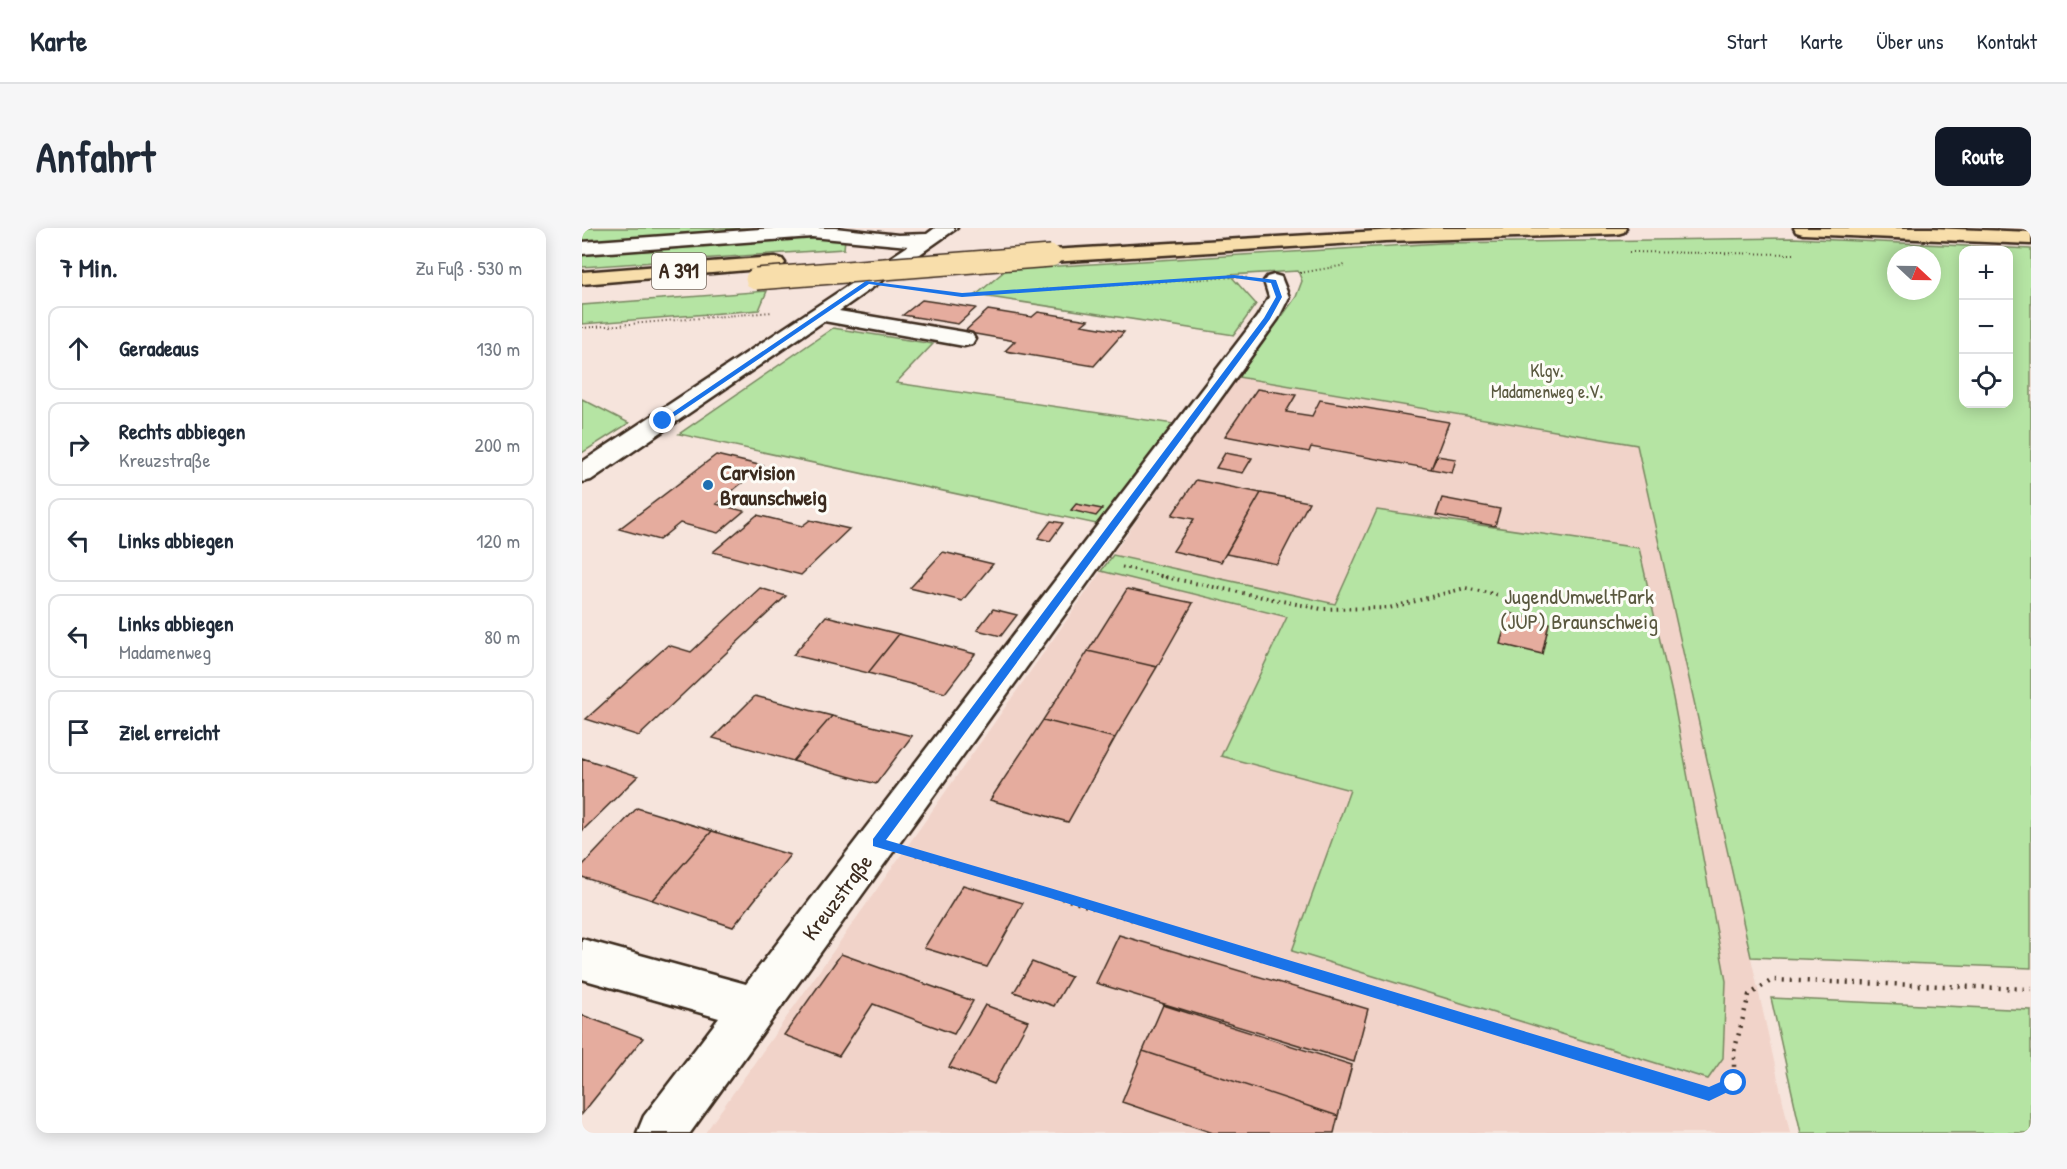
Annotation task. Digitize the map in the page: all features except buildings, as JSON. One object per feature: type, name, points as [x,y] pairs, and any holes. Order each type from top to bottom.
[{"type":"highway","name":"A 391","points":[[582,278],[1264,228]]},
{"type":"highway","name":"A 391","points":[[582,293],[1051,256],[1386,235],[1617,228]]},
{"type":"highway","points":[[1803,228],[2031,238]]},
{"type":"street","points":[[582,248],[812,231],[881,240],[940,233]]},
{"type":"street","points":[[582,474],[940,233]]},
{"type":"street","name":"Kreuzstraße","points":[[662,1133],[1267,319],[1279,297],[1274,281]]},
{"type":"street","points":[[824,312],[964,339]]},
{"type":"street","points":[[582,958],[754,1007]]},
{"type":"path","points":[[1033,290],[1234,277],[1274,281]]},
{"type":"path","points":[[582,328],[795,310],[824,312]]},
{"type":"path","points":[[1118,566],[1216,589],[1321,609],[1389,608],[1465,588],[1499,595]]},
{"type":"path","points":[[877,843],[1050,893],[1709,1094],[1734,1083],[1734,1052],[1749,995],[1772,980],[2031,989]]},
{"type":"shaded area","points":[[1238,377],[1637,445],[1790,1133],[705,1133]]},
{"type":"green space","points":[[582,228],[802,228],[582,245]]},
{"type":"green space","points":[[808,235],[845,239],[844,249],[582,267],[582,251]]},
{"type":"green space","name":"Klgv. Madamenweg e.V.","points":[[1793,238],[1966,246],[1959,246],[1959,408],[2013,408],[2013,248],[2031,249],[2031,968],[1751,957],[1637,445],[1238,377],[1296,297],[1302,281],[1298,271],[1230,275],[1256,304],[1234,335],[976,295],[1007,269],[1441,243]]},
{"type":"green space","points":[[767,291],[759,310],[582,324],[582,305]]},
{"type":"green space","points":[[833,328],[933,344],[896,383],[1174,424],[1101,525],[679,434]]},
{"type":"green space","points":[[582,399],[629,423],[582,453]]},
{"type":"green space","name":"JugendUmweltPark (JUP) Braunschweig","points":[[1377,510],[1639,548],[1673,698],[1726,981],[1723,1058],[1708,1079],[1292,951],[1350,790],[1221,756],[1287,617],[1101,571],[1113,555],[1335,604]]},
{"type":"green space","points":[[1771,998],[2031,1010],[2031,1133],[1801,1133]]},
{"type":"place","name":"Carvision Braunschweig","points":[[708,485]]},
{"type":"route","points":[[663,421],[868,282],[962,295],[1234,277],[1274,281],[1279,297],[1267,319],[877,843],[1050,893],[1709,1094],[1734,1083]]}]
